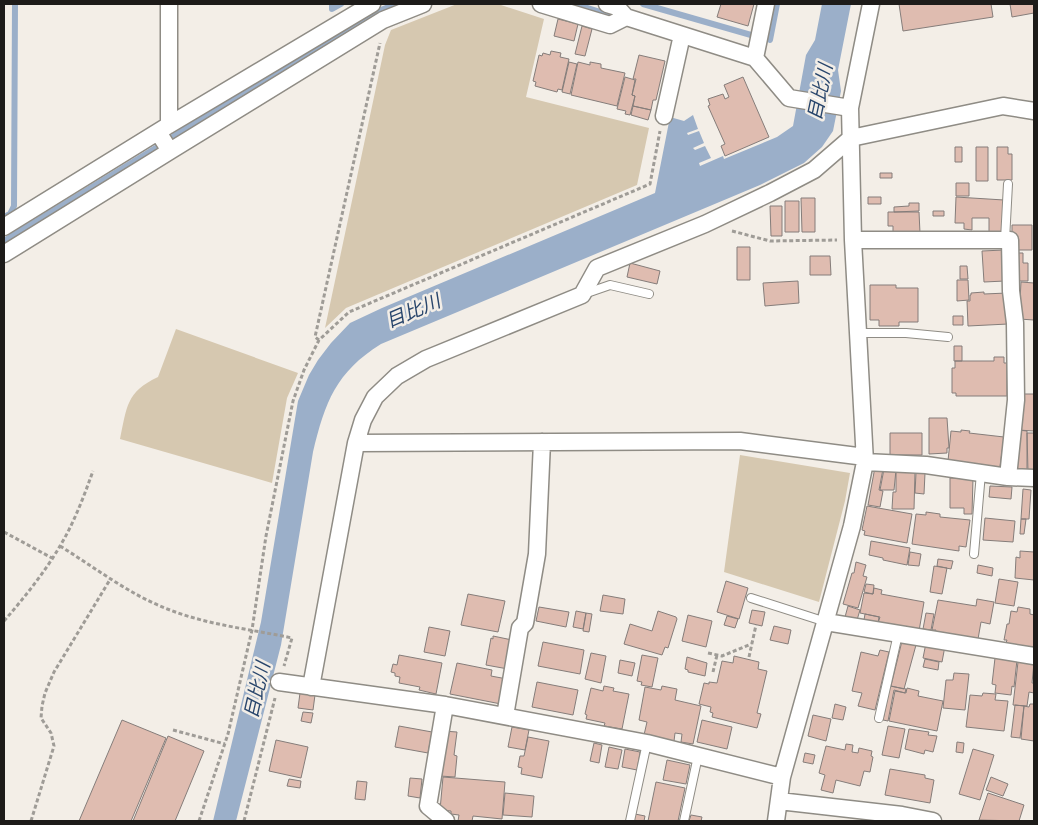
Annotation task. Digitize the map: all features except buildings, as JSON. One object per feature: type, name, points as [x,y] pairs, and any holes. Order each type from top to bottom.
[{"type":"street","points":[[169,4],[163,129],[170,151]]},
{"type":"street","points":[[4,227],[372,4]]},
{"type":"street","points":[[4,254],[383,20],[423,4]]},
{"type":"street","points":[[542,4],[610,25],[626,10]]},
{"type":"street","points":[[607,4],[626,10],[682,35],[755,58],[789,98],[846,107]]},
{"type":"street","points":[[755,58],[766,4]]},
{"type":"street","points":[[776,821],[782,777],[852,526],[865,460],[853,240],[851,138],[846,107],[871,4]]},
{"type":"street","points":[[664,116],[682,35]]},
{"type":"street","points":[[311,686],[356,443],[363,420],[375,397],[397,376],[426,359],[582,295],[597,268],[705,224],[770,193],[814,170],[851,138],[1003,106],[1034,111]]},
{"type":"street","points":[[853,240],[1010,240],[1011,291],[1015,323],[1016,400],[1008,477]]},
{"type":"street","points":[[356,443],[740,441],[865,460],[926,465],[1008,477],[1034,478]]},
{"type":"street","points":[[505,716],[520,628],[525,623],[537,554],[542,442]]},
{"type":"street","points":[[826,622],[1034,656]]},
{"type":"street","points":[[280,682],[445,705],[505,716],[647,743],[782,777]]},
{"type":"street","points":[[445,705],[428,806],[446,821]]},
{"type":"street","points":[[779,801],[933,821]]},
{"type":"lane","points":[[1006,240],[1008,184]]},
{"type":"lane","points":[[582,295],[610,285],[650,294]]},
{"type":"lane","points":[[858,332],[906,332],[948,337]]},
{"type":"lane","points":[[974,554],[981,473]]},
{"type":"lane","points":[[751,598],[826,622]]},
{"type":"lane","points":[[879,718],[898,634]]},
{"type":"lane","points":[[630,821],[647,743]]},
{"type":"lane","points":[[684,821],[698,756]]},
{"type":"path","points":[[319,340],[315,337],[380,42],[383,20]]},
{"type":"path","points":[[705,224],[770,241],[853,240]]},
{"type":"path","points":[[4,621],[22,601],[60,546],[93,471]]},
{"type":"path","points":[[4,532],[52,558]]},
{"type":"path","points":[[60,546],[146,599],[166,608],[198,620],[292,638],[244,821]]},
{"type":"path","points":[[32,821],[54,746],[51,733],[41,718],[45,693],[54,672],[111,578]]},
{"type":"path","points":[[748,658],[756,625]]},
{"type":"path","points":[[708,654],[722,656],[751,644]]},
{"type":"path","points":[[713,672],[717,655]]},
{"type":"path","points":[[172,730],[225,744]]},
{"type":"shaded area","points":[[457,4],[498,4],[544,19],[526,97],[649,128],[637,185],[346,308],[325,328],[385,45],[391,30]]},
{"type":"shaded area","points":[[176,329],[298,373],[287,398],[272,483],[120,439],[124,418],[130,402],[140,389],[158,377]]},
{"type":"shaded area","points":[[740,455],[850,473],[845,501],[819,602],[724,572]]},
{"type":"water","name":"目比川","points":[[822,4],[851,4],[838,70],[841,91],[833,131],[822,147],[804,163],[760,185],[381,344],[353,366],[343,377],[322,418],[313,452],[281,645],[236,821],[213,821],[261,622],[298,401],[309,375],[318,360],[350,323],[655,193],[670,117],[684,121],[693,115],[698,129],[687,133],[688,135],[699,131],[704,143],[693,148],[695,150],[705,146],[711,158],[699,163],[700,166],[723,156],[724,159],[777,137],[793,126],[806,55],[815,40]]},
{"type":"waterway","points":[[4,217],[10,214],[14,206],[15,4]]},
{"type":"waterway","points":[[332,4],[332,9],[341,4]]},
{"type":"waterway","points":[[174,136],[381,10],[396,4]]},
{"type":"waterway","points":[[575,4],[610,15]]},
{"type":"waterway","points":[[643,4],[751,35]]},
{"type":"waterway","points":[[770,40],[777,4]]},
{"type":"waterway","points":[[4,241],[159,146]]}]
